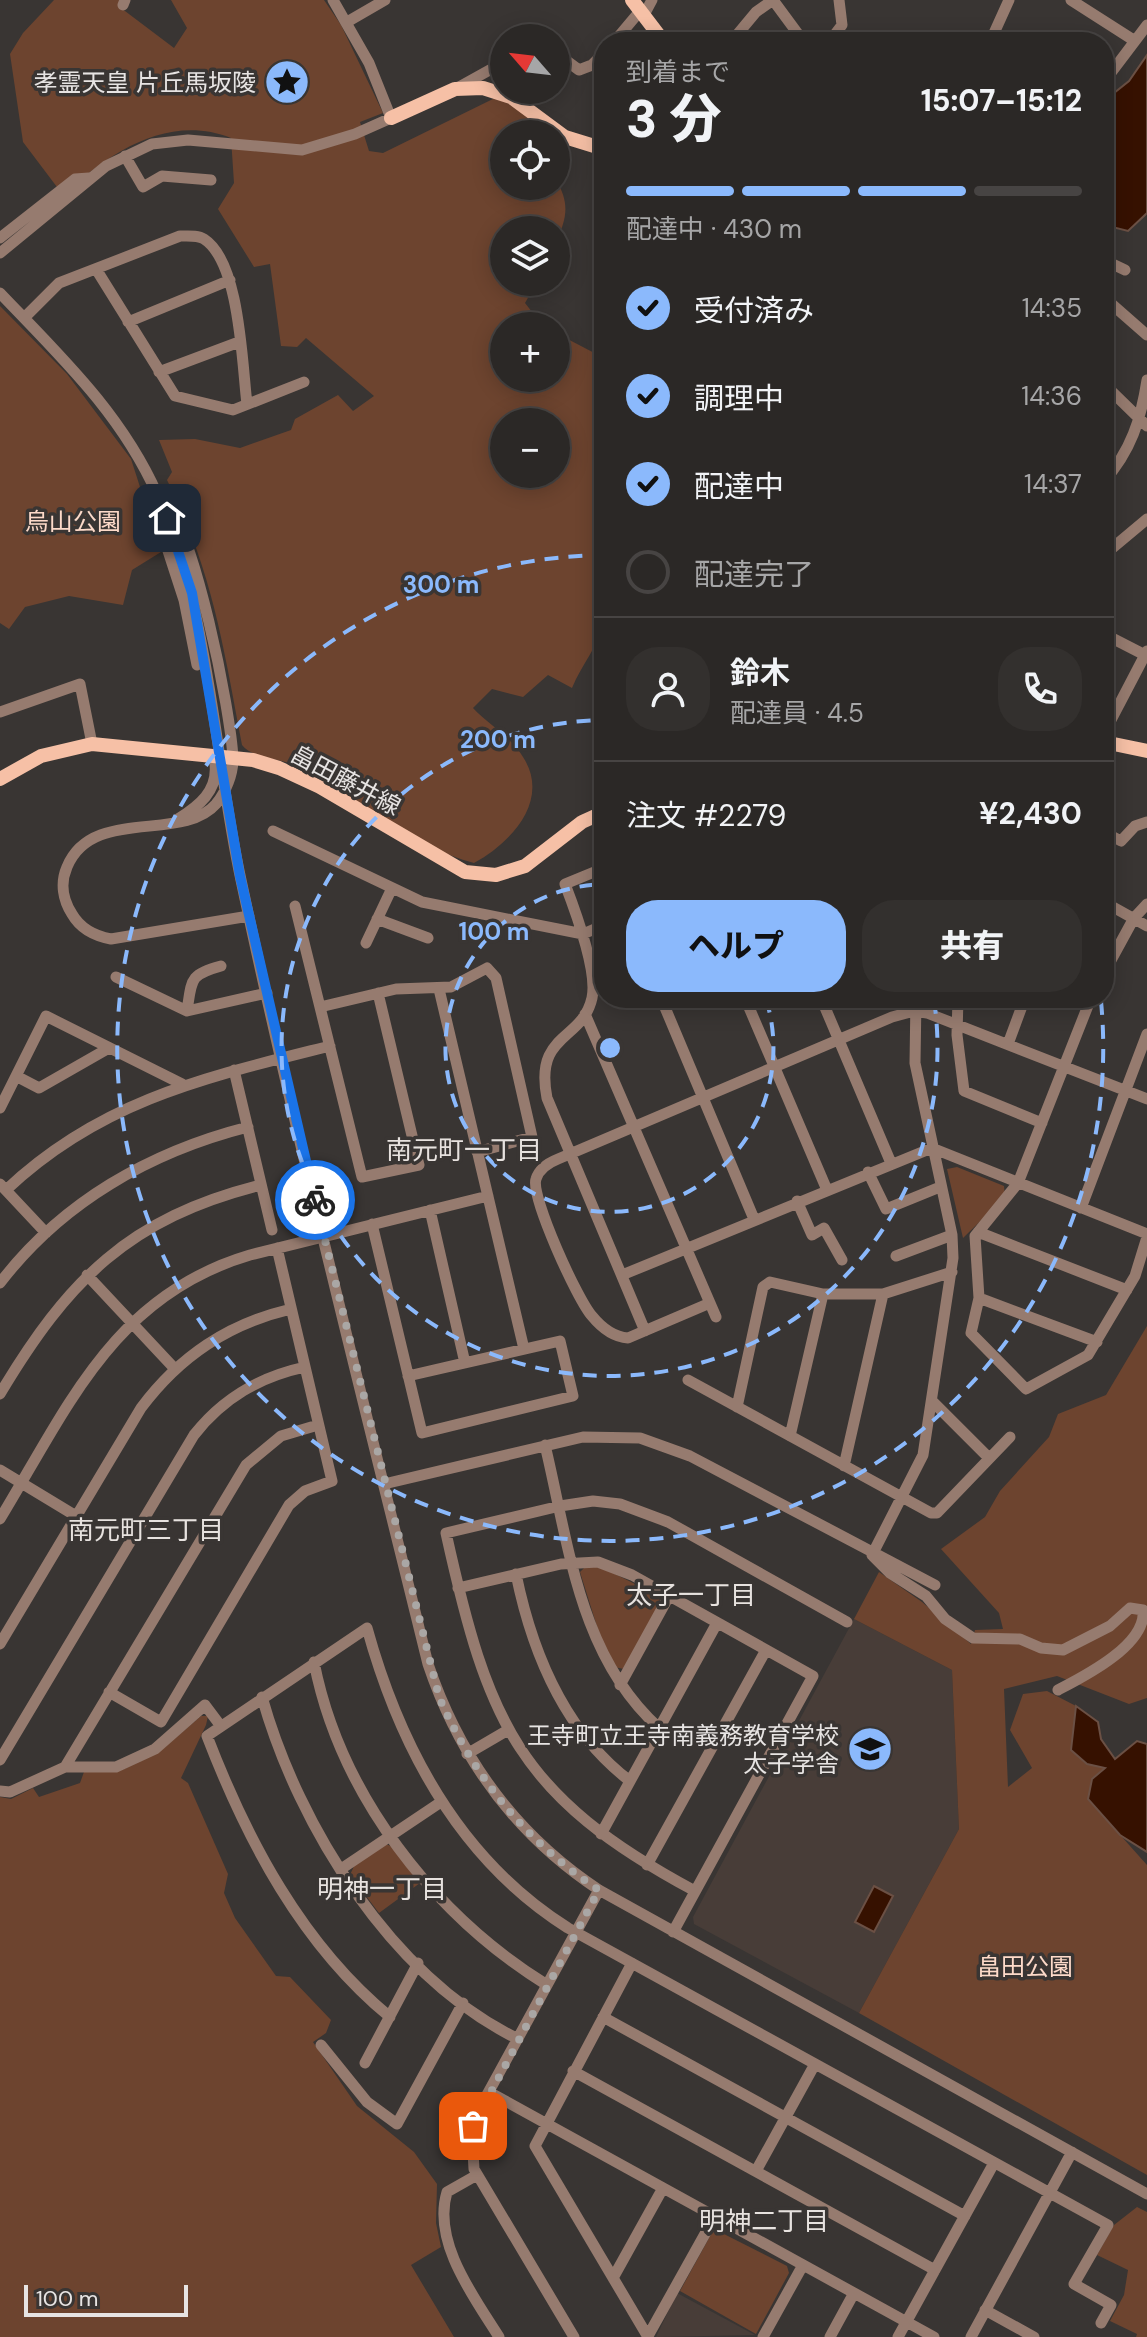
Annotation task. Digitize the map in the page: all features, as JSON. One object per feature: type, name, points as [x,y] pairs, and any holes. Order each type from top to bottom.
[{"type":"main road","points":[[639,9],[656,32]]},
{"type":"main road","points":[[391,118],[455,89],[483,88],[511,97],[565,137],[594,146]]},
{"type":"main road","name":"畠田藤井線","points":[[0,779],[41,756],[92,744],[270,764],[310,782],[465,872],[496,875],[525,866],[582,822],[594,817]]},
{"type":"main road","points":[[1114,744],[1147,751]]},
{"type":"street","points":[[0,253],[89,178],[152,144],[188,140],[302,150],[355,134],[391,118],[369,63],[333,0]]},
{"type":"street","points":[[347,22],[385,0]]},
{"type":"street","points":[[622,32],[639,9],[652,0]]},
{"type":"street","points":[[739,32],[756,12],[773,0],[797,32]]},
{"type":"street","points":[[837,32],[842,25],[839,0]]},
{"type":"street","points":[[995,32],[1009,0]]},
{"type":"street","points":[[1071,0],[1135,41]]},
{"type":"street","points":[[1114,69],[1147,25]]},
{"type":"street","points":[[570,63],[579,70],[594,63]]},
{"type":"street","points":[[455,89],[490,70]]},
{"type":"street","points":[[125,156],[143,187],[171,175],[211,180]]},
{"type":"street","points":[[0,238],[75,179],[89,178]]},
{"type":"street","points":[[24,318],[52,288],[180,236],[200,237],[207,241],[227,268],[247,404]]},
{"type":"street","points":[[1114,265],[1125,270]]},
{"type":"street","points":[[96,269],[175,396],[233,410],[304,382]]},
{"type":"street","points":[[128,322],[230,280]]},
{"type":"street","points":[[0,293],[67,360],[99,399],[155,491],[179,550],[194,606],[240,876],[324,1236],[428,1664],[439,1697],[467,1754],[524,1829],[562,1864],[599,1890],[1147,2194]]},
{"type":"street","points":[[1114,306],[1147,335]]},
{"type":"street","points":[[159,372],[239,342]]},
{"type":"street","points":[[1114,460],[1143,423],[1147,380]]},
{"type":"street","points":[[1114,394],[1143,423]]},
{"type":"street","points":[[155,491],[158,520],[184,600],[216,772],[207,796],[175,821]]},
{"type":"street","points":[[155,491],[173,512],[198,576],[233,758],[229,779],[215,805],[188,821],[100,835],[79,849],[63,878],[66,901],[77,921],[97,935],[120,939],[249,916]]},
{"type":"street","points":[[1114,547],[1147,519]]},
{"type":"street","points":[[1114,639],[1146,653],[1114,714]]},
{"type":"street","points":[[0,712],[80,684],[92,744]]},
{"type":"street","points":[[1114,837],[1121,841],[1135,826],[1147,822]]},
{"type":"street","points":[[273,831],[392,888],[439,906],[583,934],[594,929]]},
{"type":"street","points":[[594,872],[565,884],[594,974]]},
{"type":"street","points":[[366,943],[392,888]]},
{"type":"street","points":[[1114,955],[1134,918],[1147,904]]},
{"type":"street","points":[[295,906],[362,1177],[419,1165],[378,993]]},
{"type":"street","points":[[1114,907],[1147,926]]},
{"type":"street","points":[[377,919],[428,938]]},
{"type":"street","points":[[187,1011],[192,978],[198,972],[221,966]]},
{"type":"street","points":[[320,1007],[396,989],[451,987],[487,968],[496,978],[532,1137],[477,1152]]},
{"type":"street","points":[[116,977],[187,1011],[196,1012],[267,993]]},
{"type":"street","points":[[439,989],[524,1349]]},
{"type":"street","points":[[594,996],[585,1014],[552,1049],[545,1064],[547,1098],[645,1331]]},
{"type":"street","points":[[665,1008],[754,1219]]},
{"type":"street","points":[[749,1008],[827,1190]]},
{"type":"street","points":[[825,1008],[891,1163]]},
{"type":"street","points":[[872,1555],[923,1455],[952,1272],[952,1235],[915,1063],[914,1008]]},
{"type":"street","points":[[957,1008],[956,1024],[964,1091],[1042,1123]]},
{"type":"street","points":[[1008,1044],[1021,1008]]},
{"type":"street","points":[[622,1275],[932,1148],[1018,1183],[1081,1208],[1147,1236],[1127,1290],[1088,1355],[1026,1389],[971,1333],[979,1298],[975,1236],[1018,1183],[1087,1008]]},
{"type":"street","points":[[710,1303],[628,1338],[609,1332],[589,1314],[566,1271],[535,1181],[547,1164],[914,1011],[956,1024],[1147,1099]]},
{"type":"street","points":[[585,1014],[716,1317]]},
{"type":"street","points":[[0,1108],[46,1016],[182,1084]]},
{"type":"street","points":[[1081,1208],[1147,1034]]},
{"type":"street","points":[[46,1233],[3,1187],[75,1135],[123,1108],[182,1084],[330,1046]]},
{"type":"street","points":[[16,1076],[39,1088],[109,1048]]},
{"type":"street","points":[[234,1070],[272,1230]]},
{"type":"street","points":[[0,1283],[46,1233],[90,1196],[139,1167],[186,1145],[248,1127]]},
{"type":"street","points":[[868,1172],[886,1209],[940,1187]]},
{"type":"street","points":[[0,1394],[47,1319],[87,1275],[128,1241],[170,1217],[217,1197],[261,1185]]},
{"type":"street","points":[[0,1519],[87,1374],[131,1322],[196,1275],[277,1248],[488,1196]]},
{"type":"street","points":[[797,1201],[812,1235],[824,1228],[842,1260]]},
{"type":"street","points":[[430,1210],[465,1363]]},
{"type":"street","points":[[372,1224],[408,1376],[422,1433],[573,1396],[560,1341],[408,1376]]},
{"type":"street","points":[[978,1232],[1127,1290]]},
{"type":"street","points":[[896,1256],[952,1235]]},
{"type":"street","points":[[109,1692],[161,1722],[289,1505],[305,1491],[332,1481],[277,1248]]},
{"type":"street","points":[[737,1407],[763,1287],[770,1282],[823,1294],[883,1294],[952,1272]]},
{"type":"street","points":[[87,1275],[175,1369]]},
{"type":"street","points":[[790,1436],[823,1294]]},
{"type":"street","points":[[844,1466],[883,1294]]},
{"type":"street","points":[[979,1298],[1097,1342]]},
{"type":"street","points":[[0,1644],[141,1408],[175,1369],[234,1328],[291,1309]]},
{"type":"street","points":[[0,1760],[203,1424],[225,1403],[255,1383],[305,1367]]},
{"type":"street","points":[[688,1380],[931,1513],[937,1513],[1010,1437]]},
{"type":"street","points":[[933,1402],[989,1458]]},
{"type":"street","points":[[65,1767],[246,1465],[281,1436],[318,1425]]},
{"type":"street","points":[[384,1484],[545,1445],[605,1435],[659,1443],[935,1585]]},
{"type":"street","points":[[545,1445],[589,1626],[620,1685],[659,1728]]},
{"type":"street","points":[[0,1470],[76,1516]]},
{"type":"street","points":[[695,1891],[647,1865],[601,1834],[546,1784],[508,1730],[478,1663],[446,1533],[560,1506],[606,1502],[651,1514],[847,1622]]},
{"type":"street","points":[[872,1555],[890,1573],[926,1596],[945,1619],[973,1638],[1020,1639],[1041,1648],[1063,1650],[1110,1626],[1130,1608],[1143,1610],[1144,1616],[1135,1635],[1114,1659],[1058,1690]]},
{"type":"street","points":[[458,1588],[574,1562],[609,1565],[813,1676],[673,1932]]},
{"type":"street","points":[[516,1574],[533,1641],[558,1696],[585,1737],[630,1781]]},
{"type":"street","points":[[620,1685],[669,1596]]},
{"type":"street","points":[[601,1834],[717,1623]]},
{"type":"street","points":[[390,2017],[325,1949],[259,1854],[207,1736],[367,1628],[401,1729],[441,1802],[498,1872],[545,1912],[576,1932],[1108,2225],[1074,2284],[1111,2305],[1101,2323]]},
{"type":"street","points":[[647,1865],[766,1650]]},
{"type":"street","points":[[314,1662],[324,1698],[353,1770],[391,1836],[424,1880],[461,1919],[512,1963],[547,1985]]},
{"type":"street","points":[[262,1697],[295,1791],[341,1869],[374,1916],[418,1963],[463,2003],[518,2039]]},
{"type":"street","points":[[0,1791],[10,1792],[65,1767],[116,1767],[155,1749],[205,1705],[220,1725]]},
{"type":"street","points":[[467,1754],[508,1730]]},
{"type":"street","points":[[341,1869],[441,1802]]},
{"type":"street","points":[[574,2337],[477,2175],[472,2156],[473,2126],[599,1890]]},
{"type":"street","points":[[365,2063],[418,1963]]},
{"type":"street","points":[[632,1963],[536,2140],[537,2152],[645,2336]]},
{"type":"street","points":[[321,2045],[367,2102],[397,2124],[463,2003]]},
{"type":"street","points":[[603,2017],[965,2216]]},
{"type":"street","points":[[756,2171],[815,2064]]},
{"type":"street","points":[[573,2071],[935,2270]]},
{"type":"street","points":[[489,2092],[934,2337]]},
{"type":"street","points":[[971,2337],[1072,2152]]},
{"type":"street","points":[[898,2337],[994,2163]]},
{"type":"street","points":[[477,2175],[447,2192],[446,2228],[467,2285],[499,2337]]},
{"type":"street","points":[[613,2278],[663,2188]]},
{"type":"street","points":[[645,2336],[715,2216]]},
{"type":"street","points":[[763,2337],[803,2265]]},
{"type":"street","points":[[830,2337],[854,2293]]},
{"type":"street","points":[[985,2310],[1034,2337]]},
{"type":"shaded area","points":[[1147,55],[1147,213],[1128,231],[1114,228],[1114,93],[1129,81]]},
{"type":"shaded area","name":"王寺町立王寺南義務教育学校 太子学舎","points":[[854,1619],[952,1670],[959,1829],[859,2013],[694,1924],[693,1917]]},
{"type":"shaded area","points":[[1076,1706],[1098,1722],[1101,1739],[1115,1759],[1137,1741],[1147,1744],[1147,1852],[1120,1835],[1088,1799],[1092,1779],[1105,1768],[1087,1764],[1071,1750]]},
{"type":"shaded area","points":[[874,1886],[893,1896],[874,1932],[855,1922]]},
{"type":"shaded area","points":[[677,2293],[755,2335],[656,2337]]},
{"type":"green space","points":[[54,0],[121,0],[121,8],[174,48],[187,28],[171,0],[324,0],[341,25],[383,113],[360,122],[369,151],[383,153],[490,100],[490,104],[519,106],[534,120],[490,120],[490,200],[564,200],[564,216],[490,216],[490,296],[529,296],[525,303],[532,312],[490,312],[490,392],[570,392],[570,340],[594,353],[594,645],[572,688],[548,675],[523,697],[492,689],[473,708],[518,750],[530,773],[532,789],[530,804],[513,832],[474,863],[407,834],[299,767],[260,756],[242,745],[215,610],[195,545],[167,480],[172,472],[159,440],[195,439],[240,448],[291,430],[295,419],[338,395],[353,411],[374,396],[306,338],[297,347],[281,346],[270,264],[254,267],[218,209],[234,183],[231,138],[207,132],[162,134],[119,152],[63,195],[23,142],[10,54],[23,33]]},
{"type":"green space","name":"烏山公園","points":[[0,306],[67,374],[131,459],[161,552],[132,570],[123,605],[69,596],[25,607],[9,629],[0,623]]},
{"type":"green space","points":[[957,1167],[1004,1186],[1005,1197],[963,1238],[947,1169]]},
{"type":"green space","name":"畠田公園","points":[[1147,1326],[1147,1698],[1129,1704],[1057,1676],[1004,1689],[1008,1787],[1032,1768],[1010,1730],[1023,1694],[1047,1691],[1076,1706],[1071,1750],[1105,1767],[1088,1799],[1147,1865],[1147,2175],[859,2013],[959,1829],[952,1670],[854,1619],[879,1572],[922,1602],[971,1644],[975,1630],[1003,1629],[999,1613],[941,1549],[985,1517],[1000,1491],[1049,1437],[1058,1414],[1106,1395]]},
{"type":"green space","points":[[587,1565],[605,1569],[659,1596],[660,1604],[624,1669],[614,1667],[604,1649],[580,1572]]},
{"type":"green space","points":[[201,1716],[208,1716],[206,1725],[181,1778],[188,1783],[228,1874],[224,1893],[235,1918],[276,1976],[290,1977],[331,2020],[326,2033],[313,2042],[357,2106],[414,2152],[437,2184],[436,2223],[441,2247],[411,2265],[454,2337],[0,2337],[0,1797],[11,1799],[33,1788],[39,1797],[80,1783],[84,1772],[122,1770],[159,1752]]},
{"type":"green space","points":[[386,1844],[393,1847],[420,1883],[379,1913],[350,1875],[354,1866]]},
{"type":"green space","points":[[1137,2207],[1147,2212],[1147,2337],[1136,2337],[1137,2334],[1110,2321],[1124,2295],[1128,2270],[1097,2255],[1114,2225]]},
{"type":"green space","points":[[714,2229],[787,2266],[789,2273],[756,2334],[680,2291]]},
{"type":"way so far","points":[[315,1200],[428,1664],[439,1697],[467,1754],[508,1812],[543,1848],[599,1890],[482,2104],[473,2126]]},
{"type":"place","name":"孝霊天皇 片丘馬坂陵","points":[[287,82]]},
{"type":"place","name":"王寺町立王寺南義務教育学校 太子学舎","points":[[870,1749]]},
{"type":"district","name":"南元町一丁目","points":[[464,1150]]},
{"type":"district","name":"南元町三丁目","points":[[146,1530]]},
{"type":"district","name":"太子一丁目","points":[[691,1595]]},
{"type":"district","name":"明神一丁目","points":[[382,1889]]},
{"type":"district","name":"明神二丁目","points":[[764,2221]]},
{"type":"route","points":[[167,518],[192,593],[240,876],[315,1200]]}]
